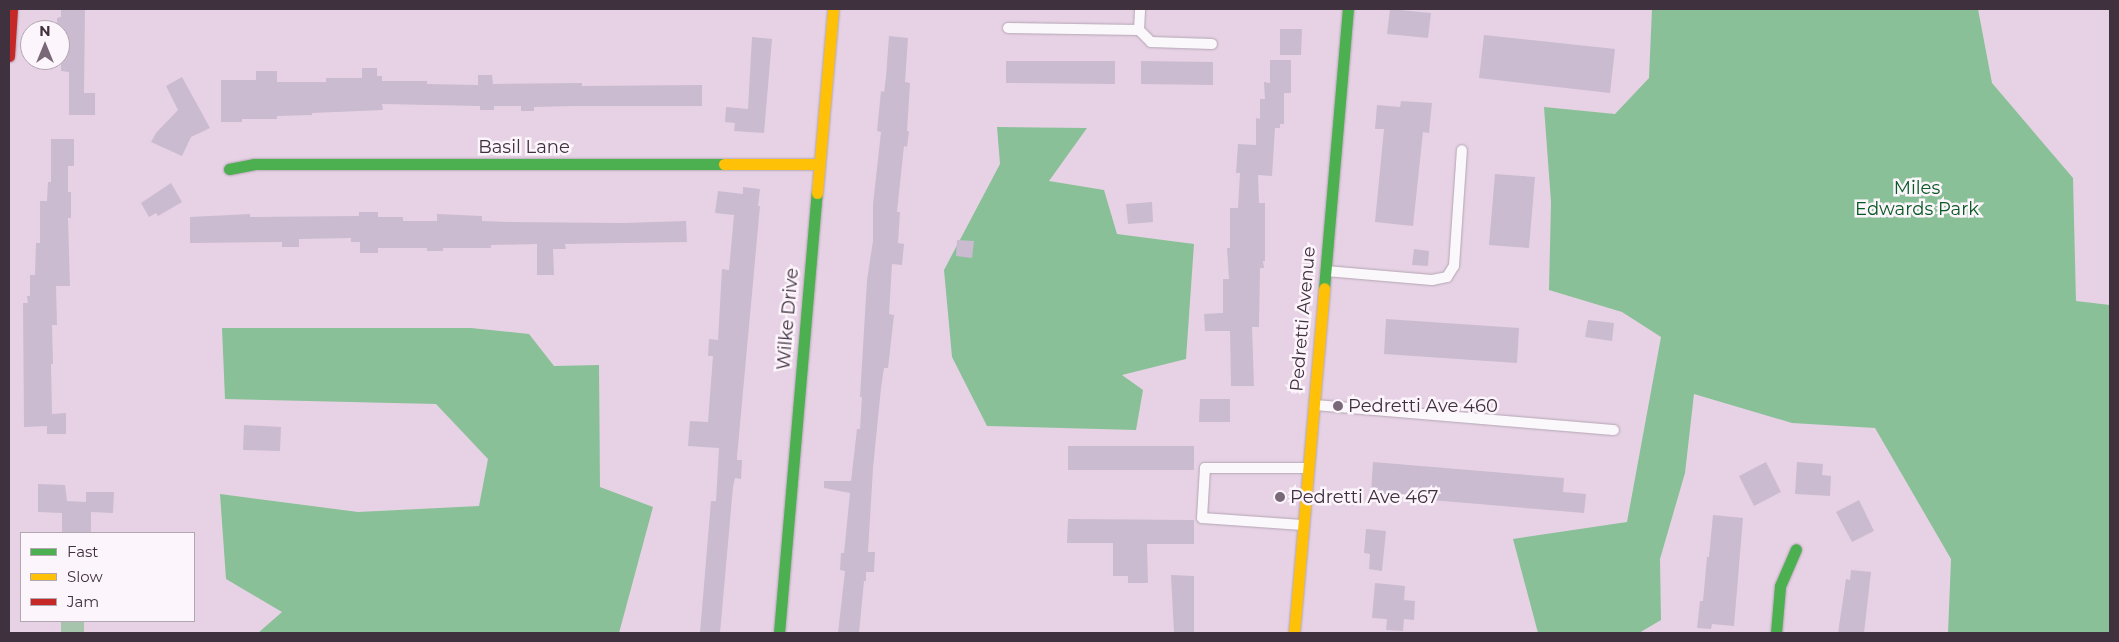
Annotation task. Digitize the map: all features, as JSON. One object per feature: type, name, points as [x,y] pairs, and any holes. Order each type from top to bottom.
[{"type":"street","points":[[9,56],[12,9]]},
{"type":"street","name":"Wilke Drive","points":[[779,633],[833,9]]},
{"type":"street","name":"Pedretti Avenue","points":[[1294,633],[1348,9]]},
{"type":"street","name":"Basil Lane","points":[[229,169],[254,164],[819,164]]},
{"type":"street","points":[[1776,633],[1780,586],[1796,549]]},
{"type":"lane","points":[[1139,30],[1140,9]]},
{"type":"lane","points":[[1008,28],[1139,30],[1151,42],[1212,44]]},
{"type":"lane","points":[[1325,271],[1432,280],[1447,277],[1454,266],[1462,150]]},
{"type":"lane","points":[[1313,405],[1614,430]]},
{"type":"lane","points":[[1303,526],[1202,518],[1205,468],[1308,468]]},
{"type":"green space","name":"Miles Edwards Park","points":[[1652,9],[1978,9],[1992,83],[2073,178],[2076,301],[2110,305],[2110,633],[1948,633],[1951,559],[1875,428],[1792,423],[1694,394],[1685,473],[1660,559],[1661,620],[1639,633],[1538,633],[1513,539],[1627,522],[1661,337],[1622,312],[1549,290],[1551,202],[1544,107],[1615,114],[1649,78]]},
{"type":"green space","points":[[997,127],[1087,128],[1049,181],[1104,190],[1117,234],[1194,244],[1186,359],[1122,375],[1143,390],[1136,430],[987,426],[952,357],[944,270],[1000,164]]},
{"type":"green space","points":[[222,328],[471,328],[529,334],[554,366],[599,365],[600,487],[653,507],[619,633],[258,633],[282,612],[226,579],[220,494],[358,512],[479,506],[488,459],[436,404],[225,399]]},
{"type":"green space","points":[[61,622],[84,622],[84,633],[61,633]]},
{"type":"building","points":[[61,9],[85,9],[84,93],[95,93],[95,115],[69,115],[69,72],[61,70],[70,70],[70,20],[57,20],[57,18],[61,17]]},
{"type":"building","points":[[1390,9],[1431,13],[1428,38],[1387,34]]},
{"type":"building","points":[[1280,29],[1302,29],[1301,55],[1280,55]]},
{"type":"building","points":[[1484,35],[1615,49],[1610,93],[1479,78]]},
{"type":"building","points":[[889,36],[908,38],[905,82],[910,83],[907,131],[909,131],[907,147],[904,146],[897,212],[900,212],[898,243],[904,244],[902,265],[892,264],[889,314],[894,315],[888,368],[884,368],[881,388],[873,468],[868,552],[875,552],[874,572],[866,572],[859,633],[838,633],[845,571],[840,570],[841,553],[844,553],[850,493],[824,488],[824,481],[851,481],[857,429],[860,429],[862,397],[860,397],[867,280],[873,241],[873,204],[881,132],[877,131],[881,91],[884,92],[886,77]]},
{"type":"building","points":[[752,37],[772,39],[764,133],[734,131],[735,123],[725,122],[726,107],[748,109]]},
{"type":"building","points":[[1270,60],[1291,60],[1291,93],[1284,93],[1284,124],[1280,124],[1280,128],[1275,128],[1272,176],[1258,175],[1259,203],[1265,203],[1265,261],[1263,261],[1264,268],[1260,268],[1259,327],[1252,327],[1254,386],[1231,386],[1230,331],[1205,331],[1204,314],[1223,313],[1223,279],[1229,279],[1227,248],[1230,248],[1230,208],[1238,208],[1240,173],[1236,173],[1238,144],[1256,145],[1256,118],[1260,119],[1260,99],[1265,99],[1264,82],[1270,83]]},
{"type":"building","points":[[1006,61],[1115,61],[1115,84],[1006,83]]},
{"type":"building","points":[[1141,61],[1213,62],[1213,85],[1141,84]]},
{"type":"building","points":[[362,68],[377,68],[377,76],[382,76],[382,81],[427,81],[427,84],[478,85],[478,75],[492,75],[493,84],[582,83],[582,86],[702,85],[702,106],[534,107],[534,111],[521,111],[521,106],[494,106],[494,110],[480,110],[480,106],[382,104],[383,110],[312,113],[312,115],[277,116],[277,119],[242,119],[242,122],[221,122],[221,80],[256,80],[256,71],[277,71],[277,82],[326,82],[326,78],[362,78]]},
{"type":"building","points":[[182,77],[210,128],[191,137],[182,156],[151,142],[156,133],[178,110],[166,86]]},
{"type":"building","points":[[1401,101],[1432,103],[1429,133],[1423,132],[1413,226],[1375,222],[1384,129],[1375,129],[1377,105],[1400,107]]},
{"type":"building","points":[[51,139],[74,139],[74,166],[68,166],[68,192],[71,192],[71,218],[68,218],[70,286],[56,286],[57,325],[52,325],[52,414],[66,413],[66,434],[47,434],[47,426],[24,427],[23,303],[28,303],[27,296],[30,296],[30,275],[35,275],[36,243],[40,243],[40,201],[47,201],[48,182],[51,182]]},
{"type":"building","points":[[1495,174],[1535,177],[1529,248],[1489,245]]},
{"type":"building","points":[[171,183],[182,202],[158,216],[156,213],[149,217],[141,203]]},
{"type":"building","points":[[743,187],[760,189],[758,206],[760,206],[737,457],[737,460],[742,460],[741,479],[735,478],[733,487],[720,633],[700,633],[711,501],[716,501],[719,448],[688,446],[690,421],[708,422],[713,356],[708,356],[709,339],[718,340],[722,269],[729,270],[734,215],[715,213],[718,191],[743,194]]},
{"type":"building","points":[[1152,202],[1153,222],[1128,224],[1126,204]]},
{"type":"building","points":[[359,212],[378,212],[378,217],[403,217],[403,221],[437,221],[437,214],[482,216],[482,221],[508,222],[623,223],[686,221],[687,242],[565,244],[566,249],[553,249],[554,275],[537,275],[537,244],[491,245],[491,248],[443,248],[443,251],[427,251],[427,248],[378,248],[378,253],[360,253],[360,242],[351,242],[351,238],[299,239],[299,247],[282,247],[282,242],[190,243],[190,217],[250,214],[250,217],[359,216]]},
{"type":"building","points":[[957,240],[974,241],[972,258],[956,256]]},
{"type":"building","points":[[1414,249],[1429,251],[1428,266],[1412,265]]},
{"type":"building","points":[[1386,319],[1519,328],[1517,363],[1384,354]]},
{"type":"building","points":[[1588,320],[1614,323],[1612,341],[1585,337]]},
{"type":"building","points":[[1200,399],[1230,399],[1230,422],[1199,422]]},
{"type":"building","points":[[244,425],[281,427],[280,451],[243,450]]},
{"type":"building","points":[[1068,446],[1194,446],[1194,470],[1068,470]]},
{"type":"building","points":[[1373,462],[1564,478],[1563,492],[1586,494],[1584,513],[1371,495]]},
{"type":"building","points":[[1766,462],[1781,492],[1754,506],[1739,476]]},
{"type":"building","points":[[1797,462],[1823,464],[1822,475],[1831,476],[1830,496],[1795,494]]},
{"type":"building","points":[[38,484],[65,485],[67,501],[86,502],[86,492],[114,492],[113,513],[91,512],[91,532],[62,532],[62,513],[38,512]]},
{"type":"building","points":[[1859,500],[1874,531],[1852,542],[1836,512]]},
{"type":"building","points":[[1713,515],[1743,518],[1734,626],[1712,624],[1711,629],[1697,628],[1700,601],[1703,601]]},
{"type":"building","points":[[1068,519],[1194,520],[1194,544],[1147,544],[1148,583],[1128,583],[1128,576],[1113,576],[1113,543],[1067,543]]},
{"type":"building","points":[[1366,529],[1386,531],[1382,571],[1369,569],[1370,554],[1364,553]]},
{"type":"building","points":[[1851,570],[1871,572],[1864,633],[1838,633],[1846,579],[1850,580]]},
{"type":"building","points":[[1171,575],[1194,576],[1194,633],[1174,633]]},
{"type":"building","points":[[1375,583],[1405,586],[1404,600],[1415,601],[1414,620],[1404,619],[1403,631],[1386,630],[1387,619],[1372,618]]},
{"type":"traffic: fast","points":[[1324,288],[1348,9]]},
{"type":"traffic: fast","points":[[229,169],[254,164],[724,164]]},
{"type":"traffic: fast","points":[[779,633],[817,193]]},
{"type":"traffic: fast","points":[[1776,633],[1780,586],[1796,549]]},
{"type":"traffic: slow","points":[[817,193],[833,9]]},
{"type":"traffic: slow","points":[[724,164],[819,164]]},
{"type":"traffic: slow","points":[[1294,633],[1324,288]]},
{"type":"traffic: jam","points":[[9,56],[12,9]]},
{"type":"place","name":"Pedretti Ave 460","points":[[1338,406]]},
{"type":"place","name":"Pedretti Ave 467","points":[[1280,497]]}]
